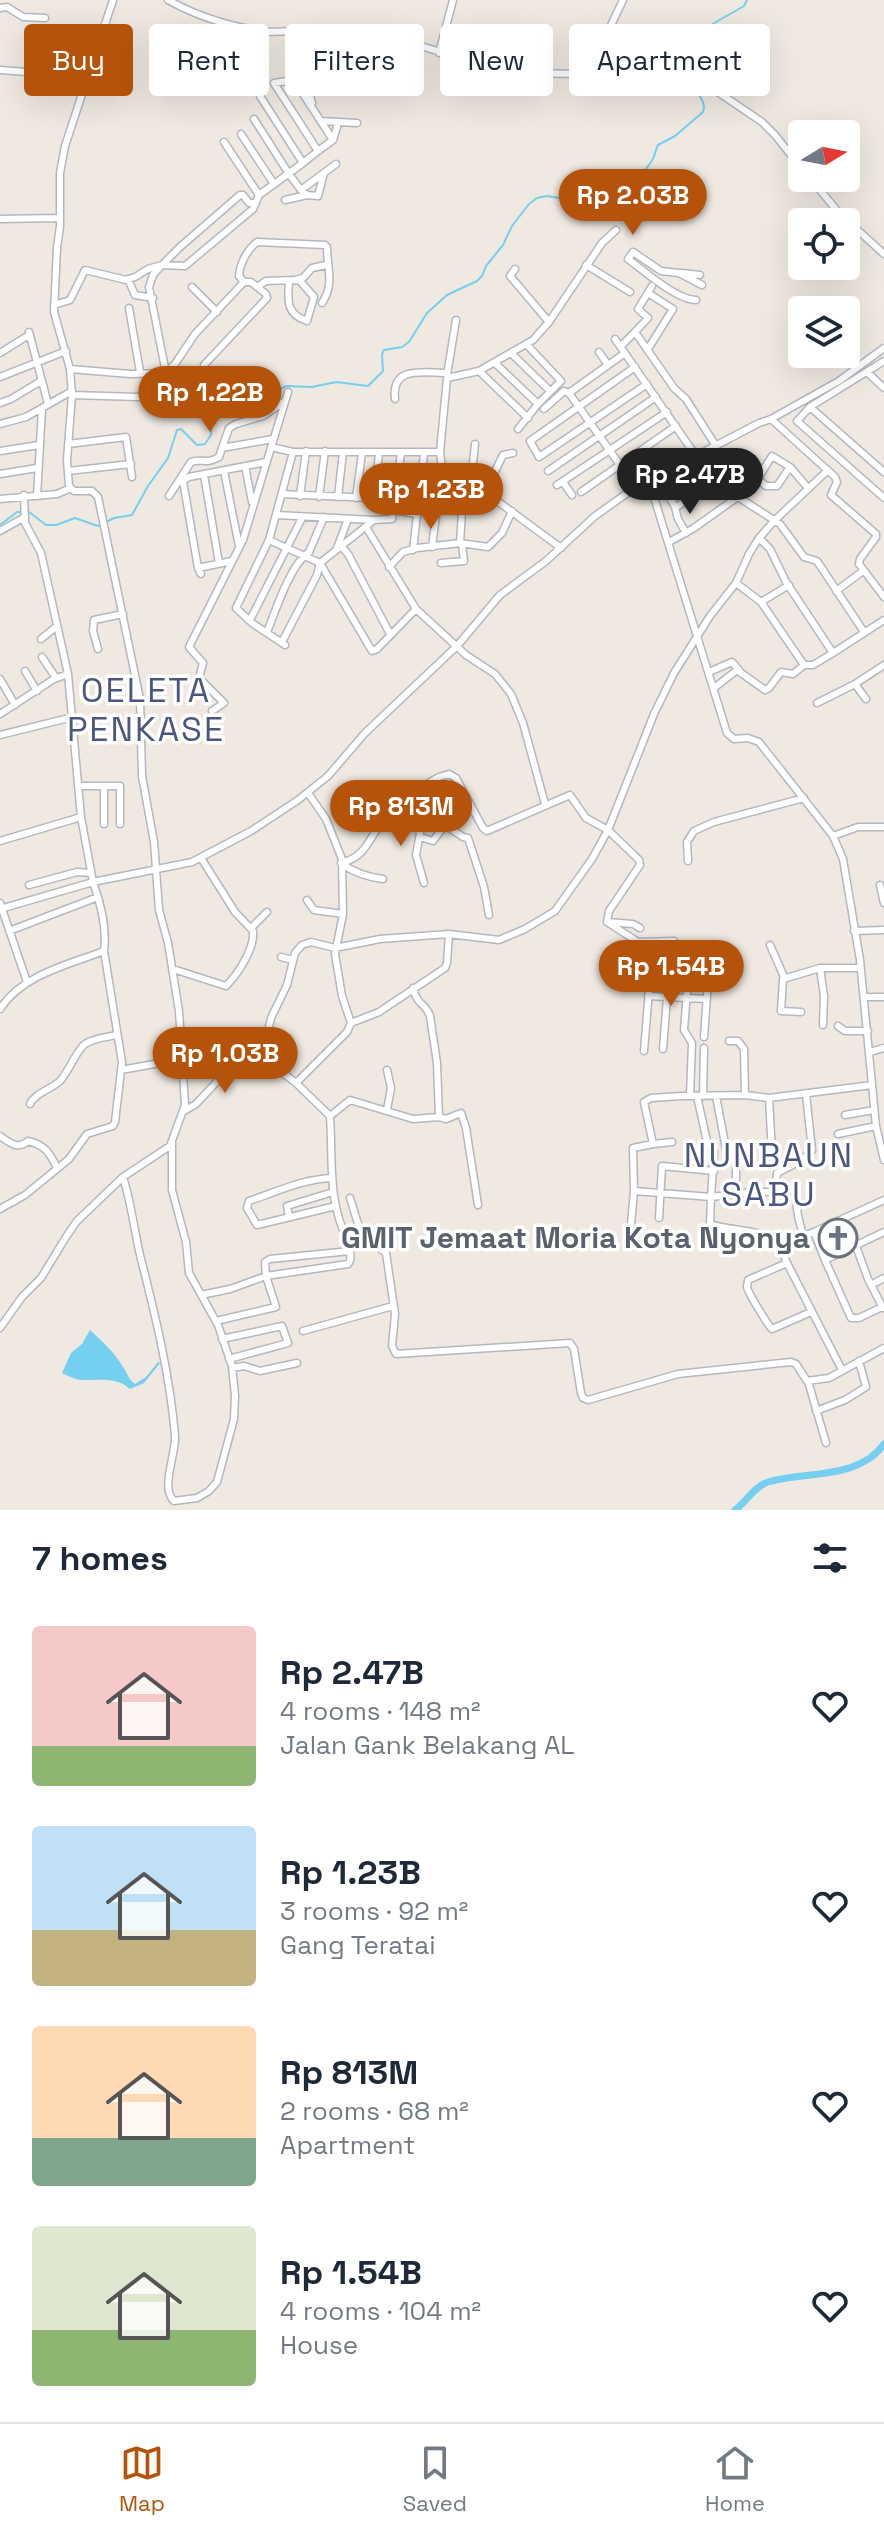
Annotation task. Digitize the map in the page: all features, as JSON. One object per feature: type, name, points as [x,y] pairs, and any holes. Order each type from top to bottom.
[{"type":"street","points":[[105,24],[113,0]]},
{"type":"street","points":[[168,0],[191,13],[239,28],[267,32],[357,29],[487,66],[529,73],[569,74]]},
{"type":"street","points":[[439,53],[453,0]]},
{"type":"street","points":[[612,24],[623,0]]},
{"type":"street","points":[[0,8],[7,7],[23,17],[45,18]]},
{"type":"street","points":[[0,70],[24,72]]},
{"type":"street","points":[[318,151],[274,83],[293,80],[333,140]]},
{"type":"street","points":[[71,488],[68,471],[72,393],[70,369],[54,305],[62,154],[82,96]]},
{"type":"street","points":[[260,96],[303,163]]},
{"type":"street","points":[[310,96],[311,107]]},
{"type":"street","points":[[725,96],[762,122],[788,151]]},
{"type":"street","points":[[254,119],[304,192],[318,196],[324,173]]},
{"type":"street","points":[[321,121],[357,123]]},
{"type":"street","points":[[0,424],[16,421],[72,393],[138,397],[165,394],[165,373],[150,284],[153,275],[240,195],[249,203],[258,199],[333,140],[337,127]]},
{"type":"street","points":[[241,134],[274,184]]},
{"type":"street","points":[[224,142],[258,199]]},
{"type":"street","points":[[285,200],[304,192],[336,164]]},
{"type":"street","points":[[822,192],[839,213],[884,254]]},
{"type":"street","points":[[54,305],[70,300],[86,269],[128,279],[162,265],[185,266],[253,209],[258,199]]},
{"type":"street","points":[[0,219],[60,218]]},
{"type":"street","points":[[395,399],[395,386],[400,378],[410,373],[447,376],[479,371],[527,345],[549,322],[602,243],[616,230]]},
{"type":"street","points":[[244,282],[239,271],[247,253],[257,242],[326,245],[326,265],[331,285],[322,303]]},
{"type":"street","points":[[648,349],[673,309],[628,259],[633,252],[664,272],[700,275]]},
{"type":"street","points":[[292,281],[303,278],[312,268],[326,265]]},
{"type":"street","points":[[586,265],[630,292]]},
{"type":"street","points":[[515,269],[510,276],[549,322]]},
{"type":"street","points":[[569,393],[608,365],[648,318],[638,309],[664,272]]},
{"type":"street","points":[[679,273],[702,285]]},
{"type":"street","points":[[128,279],[135,295],[153,298]]},
{"type":"street","points":[[70,369],[130,374],[165,373],[175,364],[195,334],[248,281],[267,298],[204,365]]},
{"type":"street","points":[[257,287],[266,281],[292,281],[300,281],[314,297],[307,321],[297,317],[286,299],[292,281]]},
{"type":"street","points":[[652,286],[696,300]]},
{"type":"street","points":[[192,287],[217,312]]},
{"type":"street","points":[[129,308],[140,372]]},
{"type":"street","points":[[432,547],[442,469],[440,452],[447,376],[456,320]]},
{"type":"street","points":[[635,332],[674,388],[686,399],[716,446]]},
{"type":"street","points":[[0,353],[29,334],[45,406],[39,445],[37,496]]},
{"type":"street","points":[[615,339],[696,456]]},
{"type":"street","points":[[527,345],[561,382],[550,391],[541,406]]},
{"type":"street","points":[[27,982],[1,907],[93,882],[186,864],[251,831],[308,793],[365,733],[457,646],[500,595],[561,548],[595,516],[649,481],[771,419],[848,375],[884,348]]},
{"type":"street","points":[[0,377],[66,351]]},
{"type":"street","points":[[599,352],[608,365]]},
{"type":"street","points":[[512,354],[550,391]]},
{"type":"street","points":[[884,361],[810,407],[797,422],[884,498]]},
{"type":"street","points":[[495,363],[541,406]]},
{"type":"street","points":[[635,367],[530,441],[539,457],[647,384]]},
{"type":"street","points":[[479,371],[528,418]]},
{"type":"street","points":[[867,372],[884,388]]},
{"type":"street","points":[[0,403],[41,381]]},
{"type":"street","points":[[518,429],[541,406],[564,391],[569,393],[620,465]]},
{"type":"street","points":[[212,711],[224,703],[199,678],[203,663],[189,647],[239,547],[288,392]]},
{"type":"street","points":[[548,471],[656,396]]},
{"type":"street","points":[[169,496],[181,483],[191,462],[213,461],[220,455],[225,436],[232,426],[263,416],[285,401]]},
{"type":"street","points":[[810,407],[884,472]]},
{"type":"street","points":[[572,495],[560,484],[667,412]]},
{"type":"street","points":[[771,419],[828,470],[837,480],[831,495],[876,535],[859,561],[863,571],[868,573],[884,597]]},
{"type":"street","points":[[581,492],[676,426]]},
{"type":"street","points":[[68,444],[123,436],[128,439],[132,477]]},
{"type":"street","points":[[222,448],[273,439]]},
{"type":"street","points":[[441,563],[464,561],[461,544],[465,481],[473,463],[475,444]]},
{"type":"street","points":[[0,451],[39,445]]},
{"type":"street","points":[[271,447],[293,452],[440,452]]},
{"type":"street","points":[[300,496],[306,451]]},
{"type":"street","points":[[319,497],[325,451]]},
{"type":"street","points":[[293,452],[269,540],[237,610],[283,644],[320,563],[374,520]]},
{"type":"street","points":[[338,497],[343,452]]},
{"type":"street","points":[[375,498],[379,452]]},
{"type":"street","points":[[356,498],[362,453]]},
{"type":"street","points":[[276,515],[391,520],[401,453]]},
{"type":"street","points":[[485,492],[503,455],[513,453]]},
{"type":"street","points":[[413,550],[424,454]]},
{"type":"street","points":[[669,542],[738,497],[758,479],[773,455],[790,467],[808,488]]},
{"type":"street","points":[[181,483],[266,462]]},
{"type":"street","points":[[68,471],[131,464]]},
{"type":"street","points":[[679,465],[686,474]]},
{"type":"street","points":[[245,466],[253,504]]},
{"type":"street","points":[[758,479],[766,486],[777,486],[790,467]]},
{"type":"street","points":[[0,474],[37,468]]},
{"type":"street","points":[[442,469],[485,492],[561,548]]},
{"type":"street","points":[[184,1111],[196,1104],[225,1073],[262,1057],[270,1023],[287,985],[293,960],[299,947],[306,943],[316,942],[335,948],[371,940],[449,934],[504,939],[555,911],[592,859],[608,830],[654,714],[674,673],[710,616],[736,583],[759,538],[828,470]]},
{"type":"street","points":[[224,471],[239,547]]},
{"type":"street","points":[[204,475],[219,563]]},
{"type":"street","points":[[649,481],[729,735],[759,742],[833,836],[843,859],[864,997],[876,1126],[884,1160]]},
{"type":"street","points":[[675,507],[714,481]]},
{"type":"street","points":[[181,483],[200,571],[232,561]]},
{"type":"street","points":[[693,485],[700,492]]},
{"type":"street","points":[[0,499],[60,494],[71,488],[95,493],[140,699],[142,776],[152,832],[159,910],[173,969],[182,1053],[184,1111],[172,1142],[173,1196],[185,1237],[189,1273],[216,1321],[232,1368],[235,1396],[234,1419],[219,1478],[205,1493],[191,1499],[174,1501],[169,1496],[175,1450],[168,1383],[123,1177]]},
{"type":"street","points":[[282,494],[396,499]]},
{"type":"street","points":[[738,497],[774,521],[788,534],[804,557],[817,561],[864,632]]},
{"type":"street","points":[[670,498],[686,533]]},
{"type":"street","points":[[0,1209],[25,1195],[77,1151],[87,1134],[115,1124],[121,1070],[104,932],[81,817],[68,674],[41,553],[28,530],[25,499]]},
{"type":"street","points":[[394,510],[416,514]]},
{"type":"street","points":[[389,567],[403,552],[461,544],[483,548],[490,546],[502,533],[512,511]]},
{"type":"street","points":[[0,531],[25,515]]},
{"type":"street","points":[[267,632],[296,568],[309,552],[324,517]]},
{"type":"street","points":[[250,620],[302,518]]},
{"type":"street","points":[[339,547],[348,519]]},
{"type":"street","points":[[366,527],[416,609],[457,646],[495,674],[511,694],[523,723],[545,804]]},
{"type":"street","points":[[759,538],[770,549],[789,585],[833,653]]},
{"type":"street","points":[[269,540],[320,563],[370,650],[377,649],[416,609]]},
{"type":"street","points":[[339,547],[348,554],[390,634]]},
{"type":"street","points":[[836,591],[863,571]]},
{"type":"street","points":[[736,583],[761,602],[804,665]]},
{"type":"street","points":[[761,602],[789,585]]},
{"type":"street","points":[[98,649],[93,631],[94,620],[123,614]]},
{"type":"street","points":[[709,672],[732,662],[739,672],[765,690],[781,672],[793,674],[804,665],[813,665],[884,620]]},
{"type":"street","points":[[41,639],[57,626]]},
{"type":"street","points":[[42,657],[56,678]]},
{"type":"street","points":[[817,703],[884,665]]},
{"type":"street","points":[[25,671],[37,691]]},
{"type":"street","points":[[714,688],[735,671],[739,672]]},
{"type":"street","points":[[0,714],[56,678],[68,674]]},
{"type":"street","points":[[0,679],[3,692],[15,705]]},
{"type":"street","points":[[855,684],[866,699]]},
{"type":"street","points":[[0,735],[73,717]]},
{"type":"street","points":[[341,863],[354,859],[378,836],[382,823],[401,805],[431,781],[449,774],[456,778],[487,831],[570,795],[586,818],[608,830],[639,860],[640,865],[609,911],[607,922]]},
{"type":"street","points":[[79,786],[120,786],[120,824]]},
{"type":"street","points":[[104,786],[104,824]]},
{"type":"street","points":[[296,1083],[347,1032],[351,1023],[339,979],[335,948],[343,914],[341,854],[320,810],[308,793]]},
{"type":"street","points":[[688,861],[688,837],[697,829],[804,798]]},
{"type":"street","points":[[401,805],[416,821],[420,837],[416,853],[424,883]]},
{"type":"street","points":[[0,841],[81,817]]},
{"type":"street","points":[[420,837],[433,841],[445,825],[468,838],[484,887],[489,915]]},
{"type":"street","points":[[833,836],[858,827],[884,827]]},
{"type":"street","points":[[173,969],[226,986],[254,937],[251,928],[237,916],[201,858]]},
{"type":"street","points":[[341,863],[367,877],[383,879]]},
{"type":"street","points":[[29,885],[77,872],[91,873]]},
{"type":"street","points":[[880,885],[884,903]]},
{"type":"street","points":[[9,931],[98,897]]},
{"type":"street","points":[[307,900],[314,910],[343,914]]},
{"type":"street","points":[[251,928],[267,912]]},
{"type":"street","points":[[607,922],[633,924],[640,928]]},
{"type":"street","points":[[607,922],[638,942],[674,941]]},
{"type":"street","points":[[854,931],[884,930]]},
{"type":"street","points":[[351,1023],[379,1012],[446,966],[449,934]]},
{"type":"street","points":[[770,945],[785,979]]},
{"type":"street","points":[[0,1009],[13,992],[27,982],[104,951]]},
{"type":"street","points":[[281,957],[293,960]]},
{"type":"street","points":[[689,967],[684,1030],[692,1043],[696,1096],[704,1131],[709,1148],[714,1152],[710,1224],[759,1233],[782,1245]]},
{"type":"street","points":[[801,1012],[781,1011],[783,979],[820,968],[860,968]]},
{"type":"street","points":[[820,968],[824,996],[823,1025]]},
{"type":"street","points":[[663,1049],[669,972]]},
{"type":"street","points":[[644,1051],[650,978]]},
{"type":"street","points":[[704,1037],[708,982]]},
{"type":"street","points":[[413,988],[418,1003],[427,1009],[430,1016],[437,1063],[439,1117]]},
{"type":"street","points":[[648,996],[707,999]]},
{"type":"street","points":[[864,997],[884,997]]},
{"type":"street","points":[[838,1026],[845,1031],[868,1031]]},
{"type":"street","points":[[30,1104],[35,1096],[52,1088],[63,1077],[83,1045],[117,1035]]},
{"type":"street","points":[[729,1041],[738,1041],[744,1049],[745,1095]]},
{"type":"street","points":[[696,1096],[704,1048]]},
{"type":"street","points":[[870,1052],[884,1048]]},
{"type":"street","points":[[121,1070],[160,1063],[182,1053]]},
{"type":"street","points":[[201,1295],[266,1276],[350,1262],[349,1242],[333,1192],[330,1116],[296,1083],[262,1057]]},
{"type":"street","points":[[387,1070],[391,1088],[387,1110]]},
{"type":"street","points":[[653,1144],[645,1101],[651,1098],[745,1095],[769,1098],[872,1085]]},
{"type":"street","points":[[775,1192],[777,1173],[802,1160],[812,1150],[806,1094]]},
{"type":"street","points":[[716,1096],[726,1149]]},
{"type":"street","points":[[769,1098],[772,1153]]},
{"type":"street","points":[[330,1116],[350,1100],[416,1120],[444,1119],[461,1113],[478,1205]]},
{"type":"street","points":[[845,1115],[874,1110]]},
{"type":"street","points":[[838,1134],[876,1126]]},
{"type":"street","points":[[0,1136],[17,1146],[28,1141],[41,1145],[49,1152],[57,1168]]},
{"type":"street","points":[[0,1328],[19,1300],[41,1278],[72,1228],[123,1177],[172,1142]]},
{"type":"street","points":[[631,1224],[633,1148],[672,1142]]},
{"type":"street","points":[[659,1218],[662,1166],[714,1171]]},
{"type":"street","points":[[736,1168],[736,1195]]},
{"type":"street","points":[[332,1178],[313,1179],[248,1203],[248,1211],[257,1225],[336,1206]]},
{"type":"street","points":[[634,1191],[711,1197],[791,1189],[795,1192],[803,1236]]},
{"type":"street","points":[[289,1217],[287,1206],[333,1192]]},
{"type":"street","points":[[350,1198],[364,1243]]},
{"type":"street","points":[[782,1245],[884,1200]]},
{"type":"street","points":[[814,1232],[851,1318],[883,1308],[856,1246]]},
{"type":"street","points":[[825,1260],[884,1232]]},
{"type":"street","points":[[349,1242],[377,1245],[386,1253],[395,1318],[392,1346],[397,1354],[571,1343],[581,1393],[586,1400],[689,1371],[791,1362],[796,1364],[806,1380],[826,1443]]},
{"type":"street","points":[[782,1245],[782,1253],[842,1370]]},
{"type":"street","points":[[216,1321],[276,1307],[266,1276],[265,1262],[270,1259],[350,1251]]},
{"type":"street","points":[[787,1263],[748,1280],[749,1291],[772,1329],[811,1312]]},
{"type":"street","points":[[871,1285],[884,1278]]},
{"type":"street","points":[[303,1331],[393,1306]]},
{"type":"street","points":[[222,1339],[282,1326],[288,1343],[229,1359]]},
{"type":"street","points":[[806,1380],[829,1378],[884,1348]]},
{"type":"street","points":[[816,1411],[845,1400],[866,1387],[859,1361]]},
{"type":"street","points":[[232,1368],[244,1366],[260,1371],[297,1363]]},
{"type":"street","points":[[285,1366],[287,1374]]},
{"type":"water","points":[[90,1330],[112,1352],[135,1384],[160,1363],[144,1383],[130,1389],[114,1381],[81,1380],[62,1373],[71,1353],[82,1344]]},
{"type":"waterway","points":[[712,24],[744,6],[747,0]]},
{"type":"waterway","points":[[29,512],[46,525],[75,518],[98,526],[114,518],[132,515],[168,458],[177,430],[181,429],[197,445],[205,444],[217,413],[263,398],[286,386],[312,387],[336,382],[368,386],[383,371],[384,350],[402,347],[409,342],[427,313],[447,295],[482,276],[529,204],[537,198],[571,195],[598,208],[613,200],[640,176],[651,162],[658,145],[675,136],[703,112],[700,96]]},
{"type":"waterway","points":[[0,525],[17,512],[22,512]]},
{"type":"waterway","points":[[735,1510],[763,1484],[846,1469],[861,1464],[884,1444]]},
{"type":"tunnel","points":[[686,474],[693,485]]},
{"type":"place","name":"GMIT Jemaat Moria Kota Nyonya","points":[[838,1238]]},
{"type":"district","name":"OELETA PENKASE","points":[[146,710]]},
{"type":"district","name":"NUNBAUN SABU","points":[[769,1174]]}]
